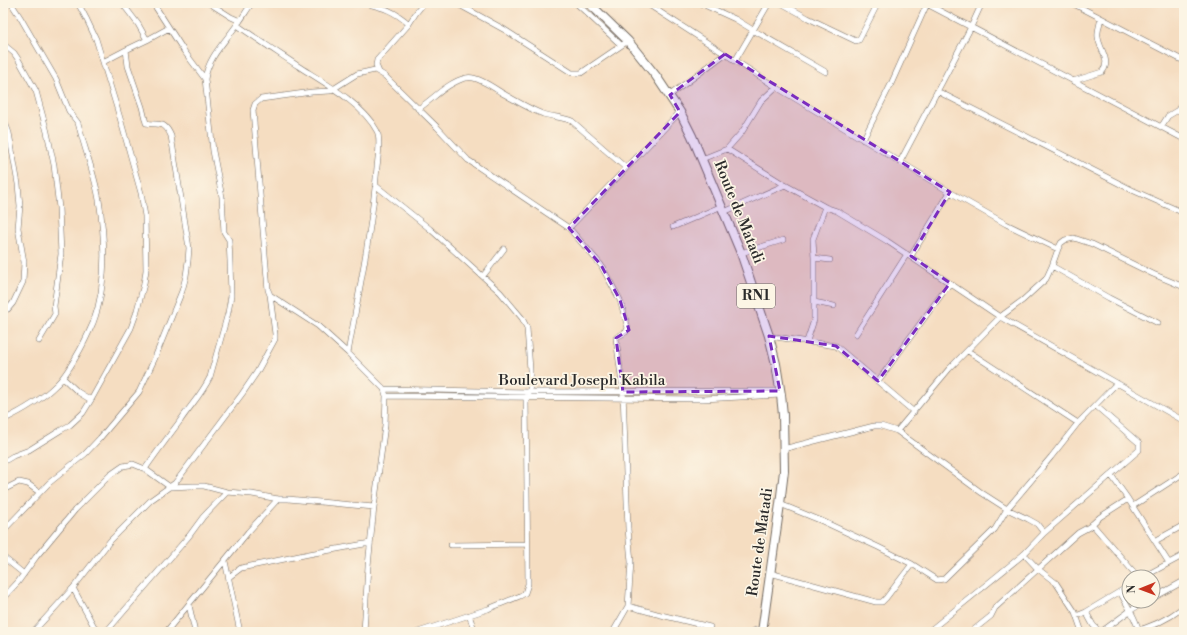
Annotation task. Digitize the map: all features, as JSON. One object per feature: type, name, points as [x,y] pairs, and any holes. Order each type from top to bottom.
[{"type":"highway","name":"Route de Matadi","points":[[589,3],[670,95],[680,112],[692,136],[742,253],[769,336],[781,393],[784,471],[770,573],[764,631]]},
{"type":"street","points":[[3,420],[35,402],[63,378],[76,359],[94,322],[103,281],[103,237],[96,184],[78,122],[69,111],[56,79],[20,17],[10,3]]},
{"type":"street","points":[[3,462],[13,456],[29,450],[70,424],[83,413],[131,328],[141,298],[146,270],[145,216],[141,193],[96,40],[78,3]]},
{"type":"street","points":[[122,3],[138,24],[147,40]]},
{"type":"street","points":[[153,3],[184,51],[205,79]]},
{"type":"street","points":[[209,3],[333,88],[368,118],[378,132],[379,144],[367,246],[348,352]]},
{"type":"street","points":[[145,469],[207,384],[229,308],[231,296],[229,240],[224,232],[222,197],[213,151],[205,79],[206,69],[213,56],[252,3]]},
{"type":"street","points":[[364,3],[386,8],[400,16],[409,24]]},
{"type":"street","points":[[379,72],[376,63],[377,60],[409,24],[424,3]]},
{"type":"street","points":[[456,3],[505,30],[572,73],[581,73],[624,43],[576,3]]},
{"type":"street","points":[[646,3],[776,87],[950,192],[1006,224],[1058,249]]},
{"type":"street","points":[[700,3],[735,19],[826,72]]},
{"type":"street","points":[[735,61],[769,3]]},
{"type":"street","points":[[781,3],[856,41],[859,40],[878,3]]},
{"type":"street","points":[[900,162],[938,91],[982,3]]},
{"type":"street","points":[[1072,3],[1184,61]]},
{"type":"street","points":[[863,140],[891,84],[926,4],[1184,139]]},
{"type":"street","points":[[1073,81],[1102,72],[1105,69],[1106,59],[1098,38],[1101,18]]},
{"type":"street","points":[[103,62],[169,28]]},
{"type":"street","points":[[3,44],[14,53],[36,91],[54,165],[59,208],[61,254],[54,306],[55,312],[39,341]]},
{"type":"street","points":[[3,532],[49,483],[90,449],[139,392],[154,360],[182,291],[186,276],[189,248],[171,136],[167,127],[146,123],[128,66],[126,50]]},
{"type":"street","points":[[670,95],[725,54]]},
{"type":"street","points":[[33,632],[73,588],[110,541],[151,500],[175,483],[242,394],[257,372],[275,339],[270,295],[268,290],[253,110],[255,104],[261,99],[330,91],[357,74],[375,70],[391,82],[468,160],[569,228],[601,265],[620,300],[628,328],[626,332],[617,336],[616,338],[624,398],[628,529],[631,562],[628,606],[613,632]]},
{"type":"street","points":[[418,109],[442,89],[467,77],[478,79],[542,114],[566,118],[572,121],[626,168]]},
{"type":"street","points":[[702,159],[727,149],[742,132],[761,101],[776,87]]},
{"type":"street","points":[[938,91],[1125,186],[1184,213]]},
{"type":"street","points":[[1162,127],[1168,116],[1178,110],[1184,99]]},
{"type":"street","points":[[569,228],[680,112]]},
{"type":"street","points":[[3,117],[9,133],[18,184],[20,206],[18,228],[24,262],[23,282],[8,309]]},
{"type":"street","points":[[727,149],[785,186],[825,207],[837,211],[887,241],[1000,317],[1184,421]]},
{"type":"street","points":[[375,185],[430,229],[483,276],[500,292],[522,318],[528,328],[530,392],[526,398],[527,590],[525,593],[506,602],[430,630],[418,632]]},
{"type":"street","points":[[673,227],[785,186]]},
{"type":"street","points":[[856,334],[950,192]]},
{"type":"street","points":[[807,341],[814,320],[813,239],[825,207]]},
{"type":"street","points":[[897,431],[949,369],[1000,317],[1023,300],[1046,279],[1058,249],[1061,243],[1065,240],[1074,238],[1092,244],[1140,268],[1184,287]]},
{"type":"street","points":[[742,253],[783,240]]},
{"type":"street","points":[[483,276],[504,249]]},
{"type":"street","points":[[814,258],[830,260]]},
{"type":"street","points":[[1052,266],[1158,323]]},
{"type":"street","points":[[878,381],[950,283]]},
{"type":"street","points":[[1176,284],[1184,284]]},
{"type":"street","points":[[270,295],[318,326],[348,352],[384,389],[386,396],[385,425],[370,543],[364,632]]},
{"type":"street","points":[[814,302],[834,306]]},
{"type":"street","points":[[769,336],[832,344],[840,348],[914,412]]},
{"type":"street","points":[[968,351],[1078,423]]},
{"type":"street","points":[[63,378],[78,392],[91,400]]},
{"type":"street","points":[[780,504],[822,521],[912,564],[937,580],[944,579],[995,529],[1007,509],[1078,423],[1117,383]]},
{"type":"street","name":"Boulevard Joseph Kabila","points":[[384,389],[530,392],[781,393]]},
{"type":"street","name":"Boulevard Joseph Kabila","points":[[386,396],[703,399],[781,393]]},
{"type":"street","points":[[928,632],[1024,554],[1044,533],[1139,450],[1140,448],[1138,443],[1096,406]]},
{"type":"street","points":[[784,449],[874,426],[881,426],[897,431],[982,493],[1007,509],[1028,518],[1037,524],[1044,533]]},
{"type":"street","points":[[3,598],[18,582],[36,557],[68,519],[110,475],[123,466],[136,465],[145,469],[170,487],[204,486],[227,492],[252,494],[278,499],[374,507]]},
{"type":"street","points":[[1133,506],[1184,473]]},
{"type":"street","points":[[1111,475],[1133,506],[1169,563]]},
{"type":"street","points":[[3,490],[19,482],[28,484],[40,492]]},
{"type":"street","points":[[106,632],[189,536],[203,517],[227,492]]},
{"type":"street","points":[[166,632],[248,532],[278,499]]},
{"type":"street","points":[[971,632],[991,616],[995,608],[1078,534],[1100,517],[1128,499]]},
{"type":"street","points":[[1092,524],[1131,569]]},
{"type":"street","points":[[1155,541],[1184,525]]},
{"type":"street","points":[[229,577],[241,568],[370,543]]},
{"type":"street","points":[[451,545],[527,544]]},
{"type":"street","points":[[1024,554],[1038,569],[1056,583],[1071,606],[1082,632]]},
{"type":"street","points":[[1158,569],[1184,555]]},
{"type":"street","points":[[3,557],[24,574]]},
{"type":"street","points":[[225,561],[240,632]]},
{"type":"street","points":[[770,573],[876,602],[882,602],[912,564]]},
{"type":"street","points":[[1161,594],[1184,581]]},
{"type":"street","points":[[73,588],[97,632]]},
{"type":"street","points":[[1076,616],[1086,612],[1120,592],[1124,602],[1131,610],[1139,631]]},
{"type":"street","points":[[189,605],[195,632]]},
{"type":"street","points":[[628,606],[710,627]]},
{"type":"street","points":[[1131,632],[1145,629],[1165,620],[1184,607]]},
{"type":"street","points":[[1086,612],[1093,625],[1100,632],[1131,610]]},
{"type":"street","points":[[468,615],[475,632]]},
{"type":"street","points":[[752,632],[756,630],[764,631]]},
{"type":"highlighted area","points":[[725,54],[950,192],[911,256],[950,283],[878,381],[836,346],[769,336],[780,391],[623,392],[616,338],[629,330],[620,300],[601,265],[569,228],[680,112],[670,95]]}]
